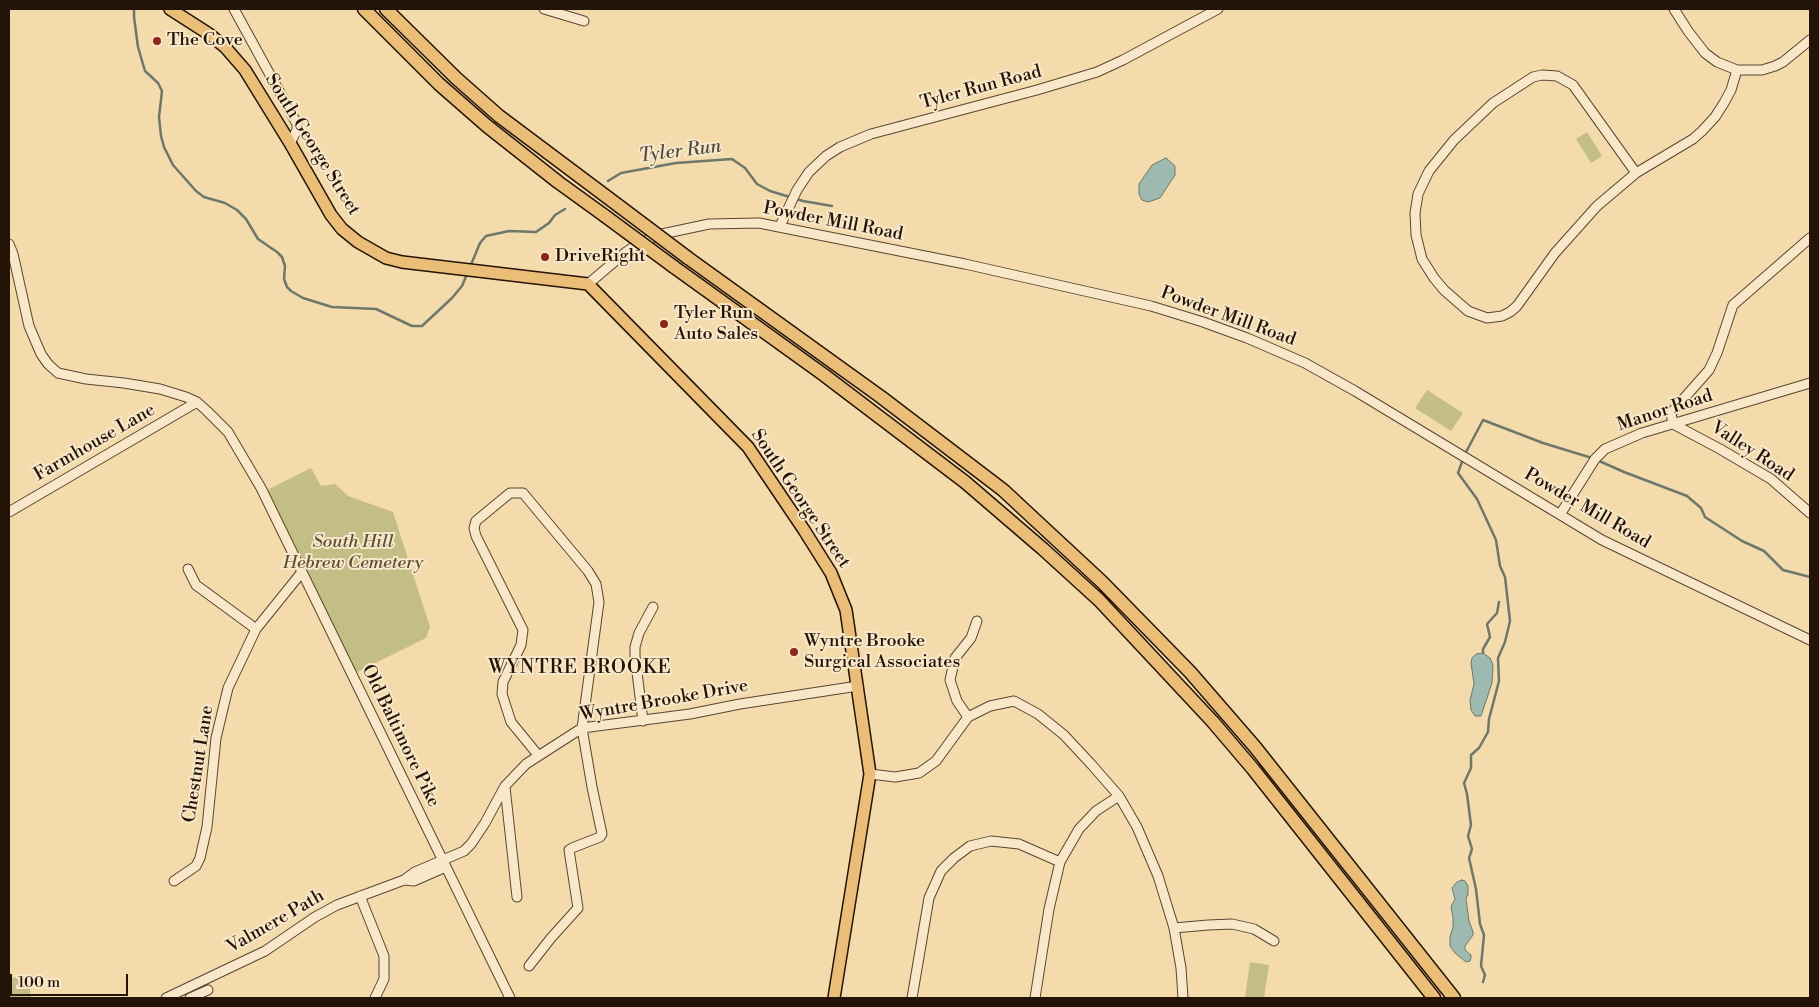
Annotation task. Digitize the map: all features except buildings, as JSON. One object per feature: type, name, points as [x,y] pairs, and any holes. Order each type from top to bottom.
[{"type":"highway","points":[[364,9],[439,84],[487,126],[558,182],[824,375],[965,482],[1044,549],[1099,600],[1158,660],[1225,735],[1434,998]]},
{"type":"highway","points":[[386,9],[456,78],[499,116],[1003,490],[1102,582],[1190,672],[1255,747],[1454,998]]},
{"type":"main road","name":"South George Street","points":[[170,9],[209,34],[236,58],[246,70],[331,215],[342,229],[373,252],[394,260],[588,284],[748,447],[804,530],[831,573],[846,610],[870,774],[834,998]]},
{"type":"street","points":[[234,9],[297,124],[297,130],[290,143]]},
{"type":"street","points":[[544,9],[584,21]]},
{"type":"street","name":"Tyler Run Road","points":[[780,226],[795,193],[809,172],[826,156],[840,147],[871,134],[1097,72],[1218,9]]},
{"type":"street","points":[[1674,9],[1688,32],[1705,53],[1717,62],[1737,70],[1762,70],[1775,66],[1783,62],[1810,40]]},
{"type":"street","points":[[1636,173],[1573,85],[1557,76],[1534,77],[1493,103],[1454,140],[1429,171],[1418,194],[1415,213],[1416,235],[1422,260],[1434,278],[1453,299],[1468,311],[1487,318],[1502,316],[1517,306],[1555,253],[1582,220],[1636,173],[1693,139],[1702,131],[1715,117],[1724,103],[1731,90],[1737,70]]},
{"type":"street","name":"Powder Mill Road","points":[[588,284],[626,252],[638,244],[662,234],[709,224],[759,223],[1064,286],[1151,306],[1247,338],[1305,364],[1469,458],[1614,546],[1810,640]]},
{"type":"street","points":[[1674,424],[1671,413],[1709,370],[1717,353],[1733,305],[1810,238]]},
{"type":"street","points":[[9,244],[13,254],[29,326],[41,354],[58,373],[86,379],[160,389],[197,402]]},
{"type":"street","name":"Manor Road","points":[[1561,513],[1593,461],[1605,449],[1623,440],[1810,384]]},
{"type":"street","name":"Old Baltimore Pike","points":[[197,402],[228,432],[262,488],[510,998]]},
{"type":"street","name":"Farmhouse Lane","points":[[9,512],[197,402]]},
{"type":"street","name":"Valley Road","points":[[1674,424],[1720,448],[1770,479],[1810,512]]},
{"type":"street","points":[[528,966],[578,908],[569,850],[600,837],[602,834],[582,728],[599,602],[596,584],[588,570],[523,493],[510,493],[476,521],[474,528],[476,536],[523,630],[521,646],[503,682],[502,694],[504,706],[511,722],[538,755]]},
{"type":"street","points":[[188,569],[196,585],[256,629]]},
{"type":"street","name":"Chestnut Lane","points":[[174,881],[196,866],[200,858],[207,827],[216,738],[228,688],[256,629],[302,572]]},
{"type":"street","points":[[643,721],[635,656],[639,633],[653,607]]},
{"type":"street","points":[[968,717],[957,701],[950,680],[955,658],[970,638],[977,622]]},
{"type":"street","name":"Wyntre Brooke Drive","points":[[444,863],[464,852],[471,844],[504,786],[526,764],[582,728],[643,721],[858,686]]},
{"type":"street","points":[[870,774],[895,777],[919,772],[936,761],[968,717],[990,706],[1014,701],[1038,714],[1064,735],[1119,796],[1137,826],[1158,876],[1174,928],[1181,968],[1183,998]]},
{"type":"street","points":[[504,786],[517,896]]},
{"type":"street","points":[[1035,998],[1049,909],[1060,862],[1079,829],[1096,811],[1119,796]]},
{"type":"street","points":[[912,998],[929,898],[941,871],[954,858],[970,846],[991,842],[1018,844],[1060,862]]},
{"type":"street","name":"Valmere Path","points":[[166,998],[265,951],[315,917],[337,905],[404,880],[415,872],[444,863]]},
{"type":"street","points":[[360,896],[384,956],[384,979],[375,998]]},
{"type":"street","points":[[1174,928],[1232,924],[1254,929],[1274,941]]},
{"type":"street","points":[[190,998],[210,994],[205,980]]},
{"type":"green space","points":[[1587,132],[1602,156],[1591,163],[1576,139]]},
{"type":"green space","points":[[1427,390],[1463,413],[1451,431],[1415,408]]},
{"type":"green space","name":"South Hill Hebrew Cemetery","points":[[311,468],[321,486],[335,484],[348,496],[393,512],[430,627],[426,638],[355,673],[265,491]]},
{"type":"green space","points":[[1250,962],[1269,965],[1264,998],[1245,998]]},
{"type":"green space","points":[[28,976],[31,998],[9,998],[9,978]]},
{"type":"water","points":[[1166,158],[1175,166],[1175,175],[1160,198],[1148,202],[1142,200],[1139,194],[1139,184],[1152,165]]},
{"type":"water","points":[[1483,653],[1490,658],[1493,665],[1492,683],[1481,716],[1475,716],[1471,710],[1470,700],[1474,684],[1471,663],[1472,658],[1476,654]]},
{"type":"water","points":[[1462,880],[1468,886],[1466,899],[1469,921],[1473,932],[1465,946],[1465,950],[1471,955],[1470,961],[1466,962],[1450,946],[1453,927],[1451,907],[1455,899],[1452,888],[1457,882]]},
{"type":"waterway","name":"Tyler Run","points":[[134,9],[138,47],[145,71],[158,83],[162,91],[159,117],[161,136],[173,165],[196,191],[204,197],[225,203],[237,210],[246,219],[258,239],[282,257],[285,266],[284,279],[291,291],[303,298],[332,307],[376,309],[412,326],[422,326],[452,298],[462,286],[467,274]]},
{"type":"waterway","name":"Tyler Run","points":[[608,181],[621,173],[676,163],[732,159],[745,168],[757,184],[770,191],[803,201],[832,206]]},
{"type":"waterway","name":"Tyler Run","points":[[470,267],[480,243],[486,236],[509,231],[536,232],[549,223],[555,215],[565,209]]},
{"type":"waterway","points":[[1465,454],[1483,420],[1543,443],[1592,458]]},
{"type":"waterway","points":[[1463,459],[1458,473],[1477,499],[1496,540],[1500,566],[1505,577],[1510,621],[1505,642],[1498,658],[1499,681],[1489,719],[1488,732],[1479,748],[1471,755],[1471,768],[1464,783],[1471,825],[1468,836],[1472,849],[1469,858],[1476,889],[1480,924],[1484,935],[1481,966],[1485,975],[1483,982]]},
{"type":"waterway","points":[[1597,460],[1687,496],[1701,508],[1705,517],[1742,541],[1764,551],[1783,570],[1810,577]]},
{"type":"waterway","points":[[1483,653],[1483,649],[1490,637],[1487,624],[1497,613],[1499,602]]},
{"type":"place","name":"The Cove","points":[[157,41]]},
{"type":"place","name":"DriveRight","points":[[545,257]]},
{"type":"place","name":"Tyler Run Auto Sales","points":[[664,324]]},
{"type":"place","name":"Wyntre Brooke Surgical Associates","points":[[794,652]]},
{"type":"district","name":"WYNTRE BROOKE","points":[[580,668]]}]
